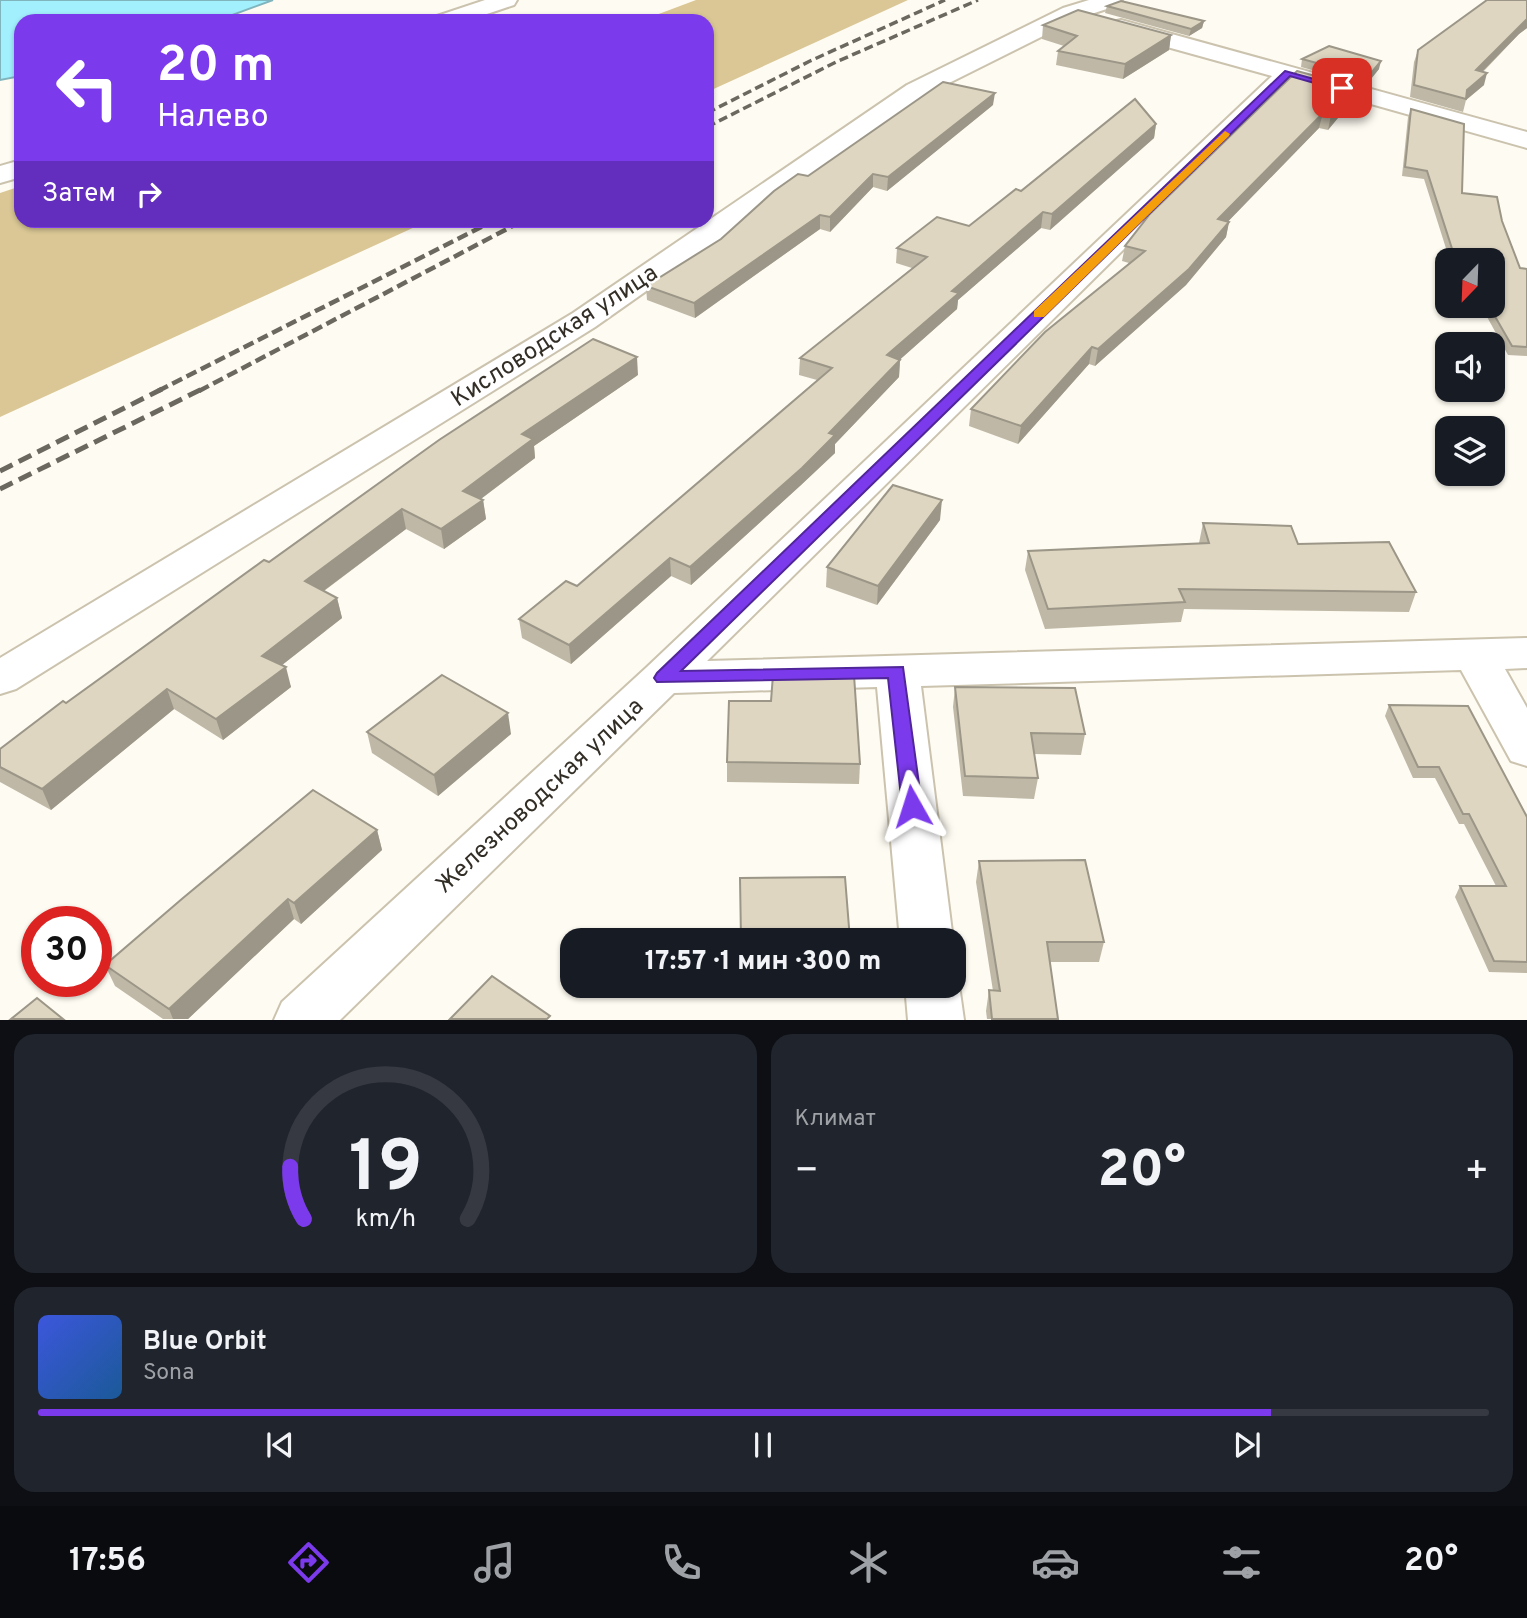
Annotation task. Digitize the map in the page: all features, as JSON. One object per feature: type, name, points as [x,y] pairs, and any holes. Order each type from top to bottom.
[{"type":"street","points":[[465,14],[506,0]]},
{"type":"street","name":"Кисловодская улица","points":[[0,678],[584,320],[916,90],[1071,13],[1111,0]]},
{"type":"street","points":[[1071,13],[1527,140]]},
{"type":"street","name":"Железноводская улица","points":[[302,1020],[663,678],[1289,73]]},
{"type":"street","points":[[663,678],[1527,653]]},
{"type":"street","points":[[1475,655],[1527,749]]},
{"type":"street","points":[[897,671],[926,928]]},
{"type":"street","points":[[933,998],[936,1020]]},
{"type":"shaded area","points":[[696,0],[908,0],[714,89],[714,14],[659,14]]},
{"type":"shaded area","points":[[14,188],[14,228],[413,228],[0,417],[0,193]]},
{"type":"water","points":[[0,0],[273,0],[235,14],[14,14],[14,77],[0,80]]},
{"type":"building","points":[[1487,0],[1527,0],[1527,19],[1476,70],[1487,73],[1467,90],[1466,99],[1414,85],[1418,50]]},
{"type":"building","points":[[1121,1],[1204,21],[1191,29],[1107,6]]},
{"type":"building","points":[[1078,10],[1171,35],[1125,64],[1058,51],[1077,36],[1043,25]]},
{"type":"building","points":[[1329,46],[1381,61],[1368,77],[1302,59]]},
{"type":"building","points":[[1297,71],[1356,87],[1331,115],[1323,113],[1218,219],[1229,222],[1189,269],[1098,349],[1092,347],[1021,426],[971,409],[1045,332],[1145,251],[1125,246],[1150,214]]},
{"type":"building","points":[[943,82],[995,93],[888,177],[873,174],[830,217],[820,215],[694,303],[646,286],[721,239],[774,191],[798,174],[808,176]]},
{"type":"building","points":[[1135,99],[1156,124],[1052,214],[1043,212],[952,291],[959,293],[887,355],[900,360],[829,433],[835,435],[802,468],[690,567],[670,558],[569,645],[519,619],[566,581],[577,586],[832,368],[800,358],[927,257],[897,248],[937,217],[969,226],[1016,189],[1021,191]]},
{"type":"building","points":[[1411,109],[1464,124],[1462,193],[1497,197],[1502,221],[1520,268],[1527,269],[1527,347],[1512,346],[1496,318],[1505,318],[1505,248],[1452,248],[1427,171],[1405,167]]},
{"type":"building","points":[[593,339],[637,357],[522,434],[533,439],[463,491],[483,500],[441,529],[402,509],[305,581],[337,598],[262,656],[286,667],[216,719],[167,689],[42,789],[0,767],[0,749],[63,701],[66,703],[264,560],[269,562],[439,440]]},
{"type":"building","points":[[893,485],[942,500],[878,586],[827,567]]},
{"type":"building","points":[[1203,523],[1291,526],[1298,544],[1389,542],[1416,592],[1179,589],[1185,602],[1048,609],[1028,551],[1209,543]]},
{"type":"building","points":[[442,675],[508,713],[434,775],[367,732]]},
{"type":"building","points":[[773,675],[854,675],[860,764],[727,762],[729,701],[771,701]]},
{"type":"building","points":[[955,687],[1075,688],[1085,734],[1031,733],[1038,778],[965,776]]},
{"type":"building","points":[[1389,705],[1468,706],[1527,817],[1527,962],[1494,961],[1460,886],[1506,886],[1469,814],[1463,814],[1439,767],[1418,767]]},
{"type":"building","points":[[313,790],[377,830],[294,903],[288,899],[169,1009],[112,970],[112,959]]},
{"type":"building","points":[[1085,860],[1104,942],[1047,942],[1058,1019],[992,1019],[989,990],[1000,991],[979,861]]},
{"type":"building","points":[[845,877],[849,928],[741,928],[740,878]]},
{"type":"building","points":[[492,976],[550,1016],[547,1019],[450,1019]]},
{"type":"building","points":[[37,998],[63,1019],[11,1019]]},
{"type":"railway","points":[[714,109],[810,61],[945,0]]},
{"type":"railway","points":[[714,123],[836,62],[978,0]]},
{"type":"railway","points":[[158,391],[479,228]]},
{"type":"railway","points":[[199,391],[509,228]]},
{"type":"railway","points":[[0,471],[162,389]]},
{"type":"railway","points":[[0,489],[202,389]]},
{"type":"slow traffic","points":[[1039,314],[1225,134]]},
{"type":"route","points":[[912,806],[897,671],[663,678],[1289,73],[1342,88]]}]
